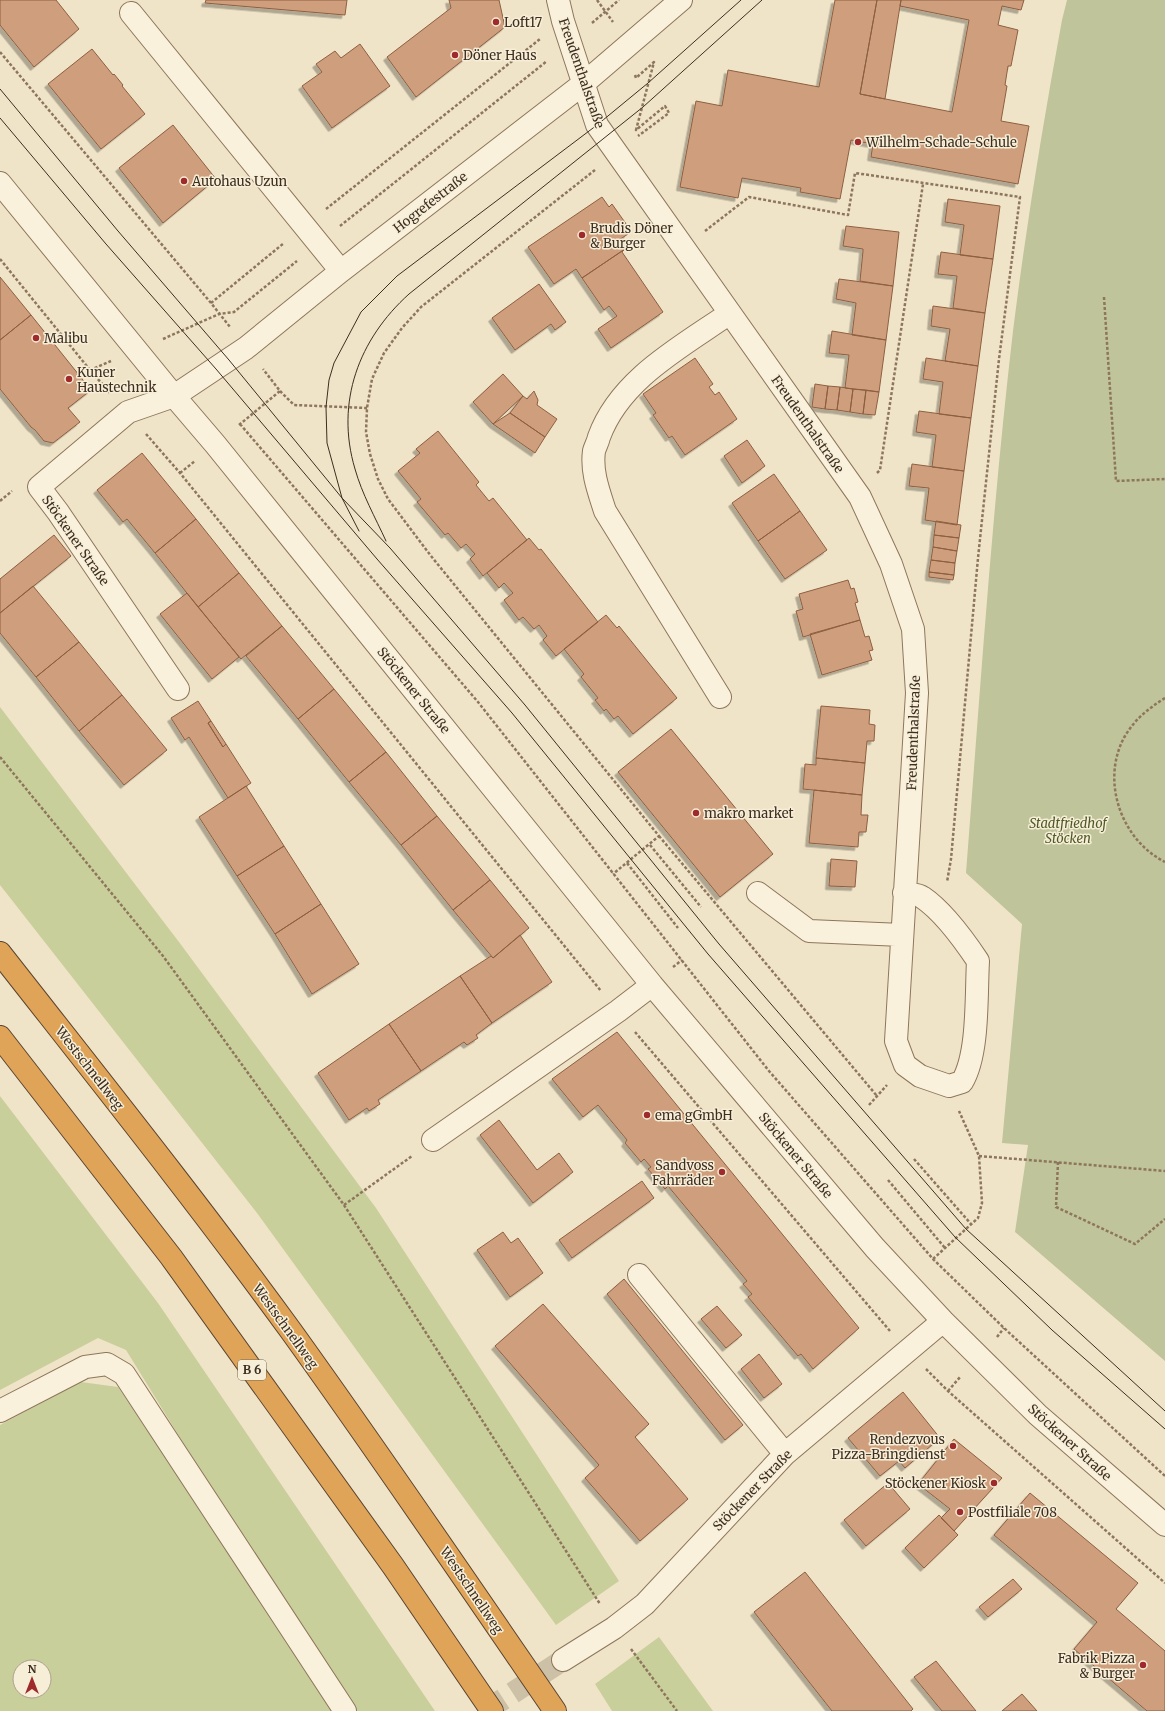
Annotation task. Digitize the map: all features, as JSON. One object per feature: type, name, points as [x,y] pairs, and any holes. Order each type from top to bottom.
[{"type":"highway","name":"Westschnellweg","points":[[0,953],[214,1228],[291,1331],[438,1540],[555,1711]]},
{"type":"highway","name":"B 6","points":[[0,1037],[176,1264],[393,1566],[492,1711]]},
{"type":"street","name":"Freudenthalstraße","points":[[558,0],[563,21],[597,125],[860,497],[891,564],[913,629],[917,693],[896,1041],[904,1064],[920,1076],[949,1086]]},
{"type":"street","name":"Hogrefestraße","points":[[174,396],[246,348],[341,271],[583,84],[628,43],[681,0]]},
{"type":"street","points":[[131,13],[341,271]]},
{"type":"street","name":"Stöckener Straße","points":[[0,183],[215,444],[652,985],[874,1248],[943,1321],[1038,1415],[1165,1525]]},
{"type":"street","points":[[720,698],[604,511],[595,481],[594,451],[604,422],[626,391],[646,372],[730,313]]},
{"type":"street","name":"Stöckener Straße","points":[[174,396],[128,412],[39,487],[58,512],[178,689]]},
{"type":"street","points":[[758,893],[810,931],[902,936]]},
{"type":"street","points":[[904,893],[921,896],[941,914],[970,948],[978,961],[973,1051],[968,1073],[962,1082],[949,1086]]},
{"type":"street","points":[[433,1140],[618,1011],[652,985]]},
{"type":"street","points":[[639,1275],[785,1454]]},
{"type":"street","name":"Stöckener Straße","points":[[564,1660],[614,1628],[645,1604],[785,1454],[943,1321]]},
{"type":"street","points":[[0,1411],[85,1367],[107,1364],[124,1374],[345,1711]]},
{"type":"path","points":[[597,0],[628,43],[636,78],[654,62],[636,130],[664,106],[669,113],[421,307],[402,328],[384,353],[372,380],[367,408],[366,432],[370,454],[378,479],[388,499],[431,556],[659,836],[877,1096]]},
{"type":"path","points":[[0,52],[211,302],[219,314],[234,312],[570,43],[619,0]]},
{"type":"path","points":[[211,302],[563,21]]},
{"type":"path","points":[[684,248],[748,197],[848,215],[855,173],[1020,197],[999,359],[978,558],[951,859],[941,914]]},
{"type":"path","points":[[860,497],[880,470],[923,184]]},
{"type":"path","points":[[0,258],[90,370],[180,473],[618,1011],[908,1352],[948,1391],[1165,1582]]},
{"type":"path","points":[[1104,297],[1116,481],[1165,479]]},
{"type":"path","points":[[280,391],[294,405],[367,408]]},
{"type":"path","points":[[240,424],[478,702],[769,1071],[933,1259],[994,1318],[1165,1476]]},
{"type":"path","points":[[1165,698],[1152,706],[1137,720],[1125,737],[1117,756],[1114,776],[1116,797],[1122,817],[1132,835],[1146,850],[1165,862]]},
{"type":"path","points":[[0,757],[163,956],[344,1205],[588,1584],[614,1628],[677,1711]]},
{"type":"path","points":[[613,874],[650,845],[659,836]]},
{"type":"path","points":[[650,845],[701,907]]},
{"type":"path","points":[[627,863],[678,928]]},
{"type":"path","points":[[933,1259],[978,1218],[982,1203],[979,1156],[949,1086]]},
{"type":"path","points":[[868,1105],[872,1102]]},
{"type":"path","points":[[344,1205],[433,1140]]},
{"type":"path","points":[[979,1156],[1165,1171]]},
{"type":"path","points":[[914,1159],[971,1224]]},
{"type":"path","points":[[1058,1162],[1056,1206],[1135,1244],[1165,1219]]},
{"type":"path","points":[[888,1180],[946,1248]]},
{"type":"green space","name":"Stadtfriedhof Stöcken","points":[[1067,0],[1165,0],[1165,1361],[1015,1232],[1028,1145],[1002,1143],[1022,924],[966,873],[981,669],[1013,331],[1023,253],[1042,136],[1062,20]]},
{"type":"green space","points":[[0,707],[179,942],[376,1208],[619,1581],[556,1625],[257,1213],[0,885]]},
{"type":"green space","points":[[0,1096],[158,1303],[435,1711],[0,1711],[0,1425],[81,1382],[118,1387],[285,1634],[297,1628],[126,1350],[98,1338],[0,1390]]},
{"type":"green space","points":[[659,1637],[713,1711],[612,1711],[595,1684]]},
{"type":"building","points":[[0,0],[56,0],[79,29],[34,67],[0,25]]},
{"type":"building","points":[[206,0],[347,0],[345,15],[205,3]]},
{"type":"building","points":[[449,0],[499,0],[505,27],[416,97],[387,57],[451,8]]},
{"type":"building","points":[[835,0],[877,0],[860,94],[952,112],[969,20],[900,6],[901,0],[1024,0],[1021,10],[1002,6],[998,25],[1018,30],[1011,66],[1008,66],[1005,85],[1007,86],[1001,121],[1029,126],[1018,184],[871,157],[873,144],[851,140],[840,199],[800,192],[801,188],[742,178],[738,198],[680,187],[696,101],[722,106],[728,70],[819,87]]},
{"type":"building","points":[[877,0],[901,0],[885,99],[860,94]]},
{"type":"building","points":[[360,44],[390,86],[332,128],[302,86],[322,72],[316,64],[335,51],[341,58]]},
{"type":"building","points":[[92,49],[123,85],[122,86],[145,114],[101,149],[48,84]]},
{"type":"building","points":[[173,125],[216,179],[163,223],[119,168]]},
{"type":"building","points":[[602,197],[609,207],[612,204],[629,228],[625,231],[628,234],[619,240],[625,249],[582,278],[576,269],[554,284],[528,247]]},
{"type":"building","points":[[948,199],[1000,206],[993,259],[960,255],[964,225],[945,222]]},
{"type":"building","points":[[846,226],[899,232],[893,286],[860,281],[863,249],[843,246]]},
{"type":"building","points":[[625,249],[622,252],[663,312],[611,348],[598,329],[617,316],[609,306],[604,310],[582,278]]},
{"type":"building","points":[[941,252],[993,259],[985,313],[953,308],[957,276],[938,274]]},
{"type":"building","points":[[0,277],[31,315],[0,340]]},
{"type":"building","points":[[839,279],[893,286],[886,340],[852,335],[856,303],[836,299]]},
{"type":"building","points":[[539,284],[566,322],[555,330],[551,324],[515,350],[492,318]]},
{"type":"building","points":[[933,306],[985,313],[978,366],[945,361],[950,329],[931,326]]},
{"type":"building","points":[[31,315],[91,390],[68,408],[80,422],[53,443],[44,441],[0,389],[0,340]]},
{"type":"building","points":[[832,331],[886,340],[879,392],[845,388],[849,355],[829,353]]},
{"type":"building","points":[[695,358],[713,384],[709,387],[715,395],[719,392],[737,419],[685,455],[672,436],[669,438],[653,415],[656,413],[643,394]]},
{"type":"building","points":[[926,358],[978,366],[971,418],[939,414],[943,382],[923,379]]},
{"type":"building","points":[[503,374],[523,396],[493,424],[473,402]]},
{"type":"building","points":[[815,384],[828,386],[825,409],[812,407]]},
{"type":"building","points":[[828,386],[840,387],[837,410],[825,409]]},
{"type":"building","points":[[840,387],[853,389],[850,412],[837,410]]},
{"type":"building","points":[[853,389],[866,390],[863,414],[850,412]]},
{"type":"building","points":[[866,390],[879,392],[875,415],[863,414]]},
{"type":"building","points":[[534,391],[538,400],[537,405],[557,419],[545,437],[510,413],[523,396],[527,399]]},
{"type":"building","points":[[919,411],[971,418],[964,471],[932,467],[936,435],[916,432]]},
{"type":"building","points":[[510,413],[545,437],[535,453],[493,424]]},
{"type":"building","points":[[438,431],[479,482],[476,485],[489,501],[493,498],[527,540],[483,576],[470,559],[475,554],[466,544],[461,548],[448,533],[445,535],[417,502],[421,499],[398,471],[420,453],[416,449]]},
{"type":"building","points":[[747,440],[765,466],[742,483],[724,456]]},
{"type":"building","points":[[142,453],[196,519],[155,553],[127,519],[123,522],[97,490]]},
{"type":"building","points":[[912,464],[964,471],[957,525],[925,520],[929,488],[909,486]]},
{"type":"building","points":[[774,474],[800,511],[758,541],[732,503]]},
{"type":"building","points":[[800,511],[827,550],[785,579],[758,541]]},
{"type":"building","points":[[196,519],[239,573],[198,607],[155,553]]},
{"type":"building","points":[[936,521],[961,525],[959,538],[934,535]]},
{"type":"building","points":[[54,535],[71,556],[0,613],[0,579]]},
{"type":"building","points":[[934,535],[959,538],[957,551],[933,547]]},
{"type":"building","points":[[529,538],[539,550],[541,549],[598,622],[556,656],[543,640],[547,636],[539,625],[534,629],[523,617],[519,620],[504,600],[513,593],[504,583],[499,588],[487,573]]},
{"type":"building","points":[[933,547],[957,551],[955,563],[931,560]]},
{"type":"building","points":[[931,560],[955,563],[954,575],[929,572]]},
{"type":"building","points":[[929,572],[954,575],[953,580],[929,577]]},
{"type":"building","points":[[239,573],[282,626],[241,659],[198,607]]},
{"type":"building","points":[[848,580],[851,589],[854,588],[858,602],[855,603],[860,620],[803,637],[796,611],[803,609],[799,594]]},
{"type":"building","points":[[33,586],[79,642],[36,677],[0,633],[0,613]]},
{"type":"building","points":[[187,593],[239,657],[212,679],[160,614]]},
{"type":"building","points":[[606,615],[617,628],[619,626],[677,698],[633,734],[618,716],[614,719],[606,709],[604,711],[595,700],[598,698],[581,677],[584,674],[564,649]]},
{"type":"building","points":[[860,620],[865,637],[869,636],[873,650],[869,651],[872,660],[822,675],[810,634]]},
{"type":"building","points":[[282,626],[334,689],[298,719],[246,656]]},
{"type":"building","points":[[79,642],[122,695],[79,731],[36,677]]},
{"type":"building","points":[[334,689],[386,752],[349,782],[298,719]]},
{"type":"building","points":[[122,695],[167,750],[124,785],[79,731]]},
{"type":"building","points":[[198,701],[211,721],[208,723],[223,747],[226,744],[251,783],[228,798],[189,737],[185,740],[171,718]]},
{"type":"building","points":[[821,706],[870,710],[869,724],[875,725],[874,741],[867,741],[865,763],[816,758]]},
{"type":"building","points":[[211,721],[226,744],[223,747],[208,723]]},
{"type":"building","name":"makro market","points":[[671,729],[773,854],[720,897],[618,772]]},
{"type":"building","points":[[386,752],[437,816],[401,845],[349,782]]},
{"type":"building","points":[[816,758],[865,763],[862,795],[803,789],[805,764],[816,765]]},
{"type":"building","points":[[246,786],[284,846],[237,876],[199,817]]},
{"type":"building","points":[[814,790],[862,795],[861,815],[868,815],[866,832],[859,832],[858,847],[809,843]]},
{"type":"building","points":[[437,816],[490,880],[453,910],[401,845]]},
{"type":"building","points":[[284,846],[321,904],[275,934],[237,876]]},
{"type":"building","points":[[831,859],[857,861],[855,887],[829,886]]},
{"type":"building","points":[[490,880],[529,928],[493,958],[453,910]]},
{"type":"building","points":[[321,904],[359,964],[312,994],[275,934]]},
{"type":"building","points":[[520,935],[552,982],[492,1023],[460,976],[491,956],[493,958]]},
{"type":"building","points":[[460,976],[492,1023],[476,1035],[478,1038],[467,1045],[464,1042],[421,1071],[389,1024]]},
{"type":"building","points":[[389,1024],[421,1071],[378,1100],[380,1104],[369,1111],[367,1108],[349,1120],[318,1073]]},
{"type":"building","points":[[617,1032],[859,1328],[813,1369],[801,1354],[798,1356],[748,1297],[752,1294],[743,1284],[747,1281],[668,1186],[665,1189],[648,1169],[651,1167],[644,1159],[641,1162],[625,1143],[627,1140],[598,1105],[583,1117],[552,1079]]},
{"type":"building","points":[[499,1120],[537,1170],[559,1153],[573,1172],[533,1203],[480,1135]]},
{"type":"building","points":[[642,1181],[654,1198],[572,1258],[559,1240]]},
{"type":"building","points":[[503,1232],[511,1243],[518,1238],[543,1273],[510,1297],[477,1250]]},
{"type":"building","points":[[624,1279],[743,1425],[725,1440],[607,1294]]},
{"type":"building","points":[[543,1304],[649,1424],[635,1437],[688,1499],[640,1541],[585,1478],[599,1465],[495,1346]]},
{"type":"building","points":[[717,1306],[742,1335],[726,1348],[701,1319]]},
{"type":"building","points":[[759,1354],[782,1384],[764,1398],[741,1369]]},
{"type":"building","points":[[903,1392],[940,1438],[905,1468],[899,1461],[880,1476],[848,1438]]},
{"type":"building","points":[[954,1439],[1002,1478],[954,1531],[941,1518],[950,1509],[918,1484]]},
{"type":"building","points":[[888,1483],[910,1509],[866,1546],[844,1520]]},
{"type":"building","points":[[1030,1493],[1138,1583],[1116,1609],[1165,1651],[1165,1711],[1147,1711],[1074,1649],[1097,1622],[994,1535]]},
{"type":"building","points":[[939,1515],[958,1535],[924,1568],[905,1548]]},
{"type":"building","points":[[805,1572],[913,1709],[911,1711],[832,1711],[754,1612]]},
{"type":"building","points":[[1013,1579],[1022,1589],[988,1617],[979,1607]]},
{"type":"building","points":[[936,1661],[976,1711],[942,1711],[914,1677]]},
{"type":"building","points":[[1022,1694],[1037,1711],[1002,1711]]},
{"type":"tunnel","points":[[485,1711],[563,1660]]},
{"type":"tram line","points":[[359,531],[342,498],[327,443],[326,407],[329,380],[334,363],[361,312],[397,276],[597,125],[648,83],[741,0]]},
{"type":"tram line","points":[[386,541],[365,496],[355,469],[350,444],[348,420],[350,396],[356,373],[365,351],[377,331],[409,294],[643,107],[762,0]]},
{"type":"tram line","points":[[0,89],[118,231],[229,360],[342,498],[390,548],[525,705],[719,944],[966,1229],[1165,1411]]},
{"type":"tram line","points":[[0,118],[106,244],[216,369],[377,559],[512,713],[708,954],[955,1237],[1052,1330],[1165,1429]]},
{"type":"place","name":"Loft17","points":[[496,22]]},
{"type":"place","name":"Döner Haus","points":[[455,55]]},
{"type":"place","name":"Wilhelm-Schade-Schule","points":[[858,142]]},
{"type":"place","name":"Autohaus Uzun","points":[[184,181]]},
{"type":"place","name":"Brudis Döner & Burger","points":[[582,235]]},
{"type":"place","name":"Malibu","points":[[36,338]]},
{"type":"place","name":"Kuner Haustechnik","points":[[69,379]]},
{"type":"place","name":"makro market","points":[[696,813]]},
{"type":"place","name":"ema gGmbH","points":[[647,1115]]},
{"type":"place","name":"Sandvoss Fahrräder","points":[[722,1172]]},
{"type":"place","name":"Rendezvous Pizza-Bringdienst","points":[[953,1446]]},
{"type":"place","name":"Stöckener Kiosk","points":[[994,1483]]},
{"type":"place","name":"Postfiliale 708","points":[[960,1512]]},
{"type":"place","name":"Fabrik Pizza & Burger","points":[[1143,1665]]}]
